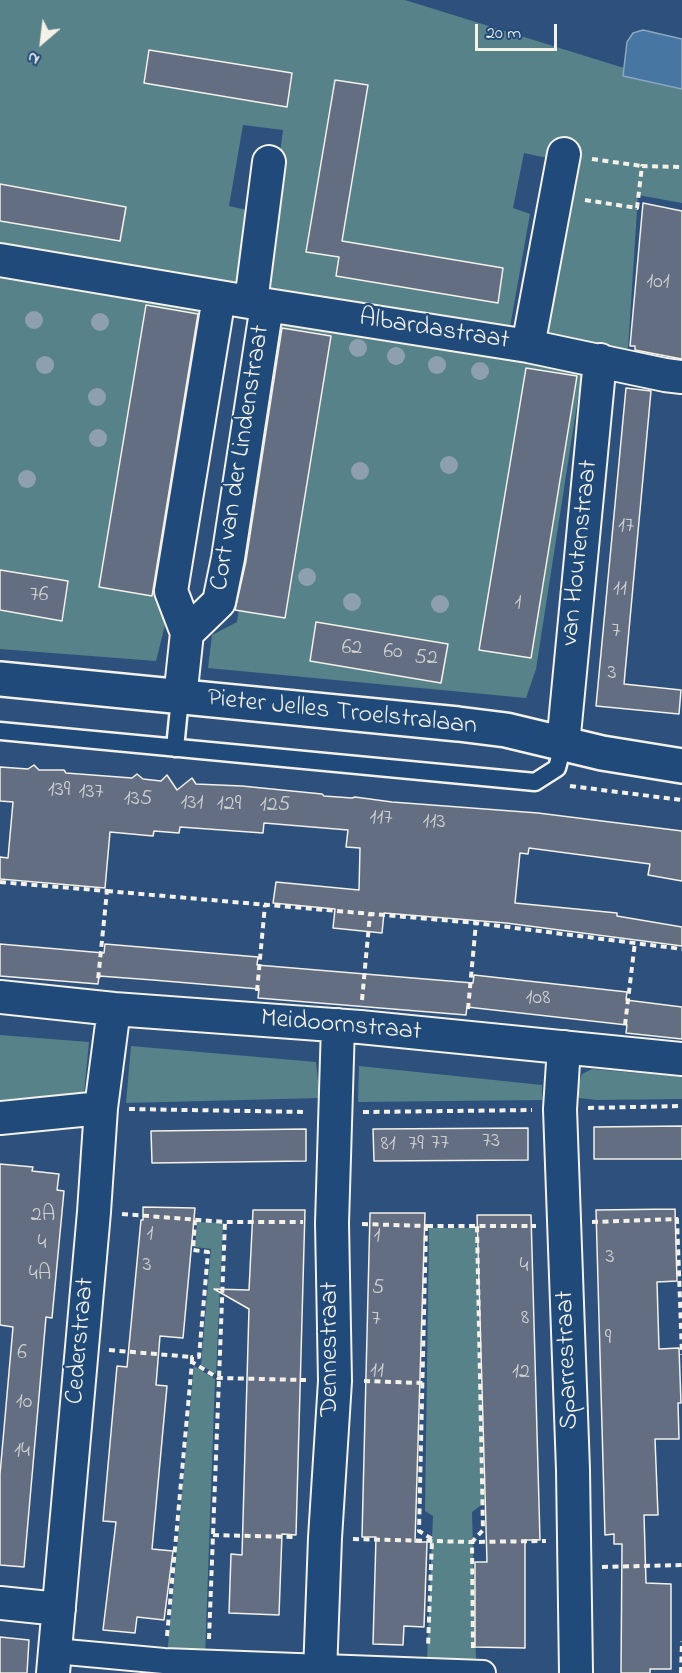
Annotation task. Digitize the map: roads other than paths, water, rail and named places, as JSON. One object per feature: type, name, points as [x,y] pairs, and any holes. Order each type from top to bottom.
[{"type":"street","points":[[528,346],[564,154]]},
{"type":"street","points":[[259,304],[269,162]]},
{"type":"street","points":[[0,260],[219,297]]},
{"type":"street","name":"Albardastraat","points":[[219,297],[528,346],[682,377]]},
{"type":"street","name":"Cort van der Lindenstraat","points":[[180,698],[187,633],[171,591],[219,297]]},
{"type":"street","name":"Cort van der Lindenstraat","points":[[187,633],[219,602],[228,558],[259,304]]},
{"type":"street","name":"van Houtenstraat","points":[[563,745],[600,360]]},
{"type":"street","name":"Pieter Jelles Troelstralaan","points":[[0,680],[506,730],[563,745],[682,766]]},
{"type":"street","name":"Meidoornstraat","points":[[0,997],[105,1009],[349,1026],[682,1059]]},
{"type":"street","name":"Cederstraat","points":[[54,1662],[94,1212],[105,1009]]},
{"type":"street","name":"Dennestraat","points":[[320,1671],[325,1538],[335,1381],[332,1223],[337,1113],[349,1026]]},
{"type":"street","name":"Sparrestraat","points":[[564,1047],[560,1109],[573,1470],[576,1673]]},
{"type":"street","points":[[0,1118],[101,1108]]},
{"type":"street","points":[[0,1603],[59,1609]]},
{"type":"street","points":[[54,1662],[208,1662],[320,1671],[483,1673]]},
{"type":"lane","points":[[175,748],[180,698]]},
{"type":"lane","points":[[0,731],[535,782],[556,768],[563,745]]},
{"type":"water","points":[[643,30],[682,39],[682,89],[623,76],[627,42],[633,33]]}]
